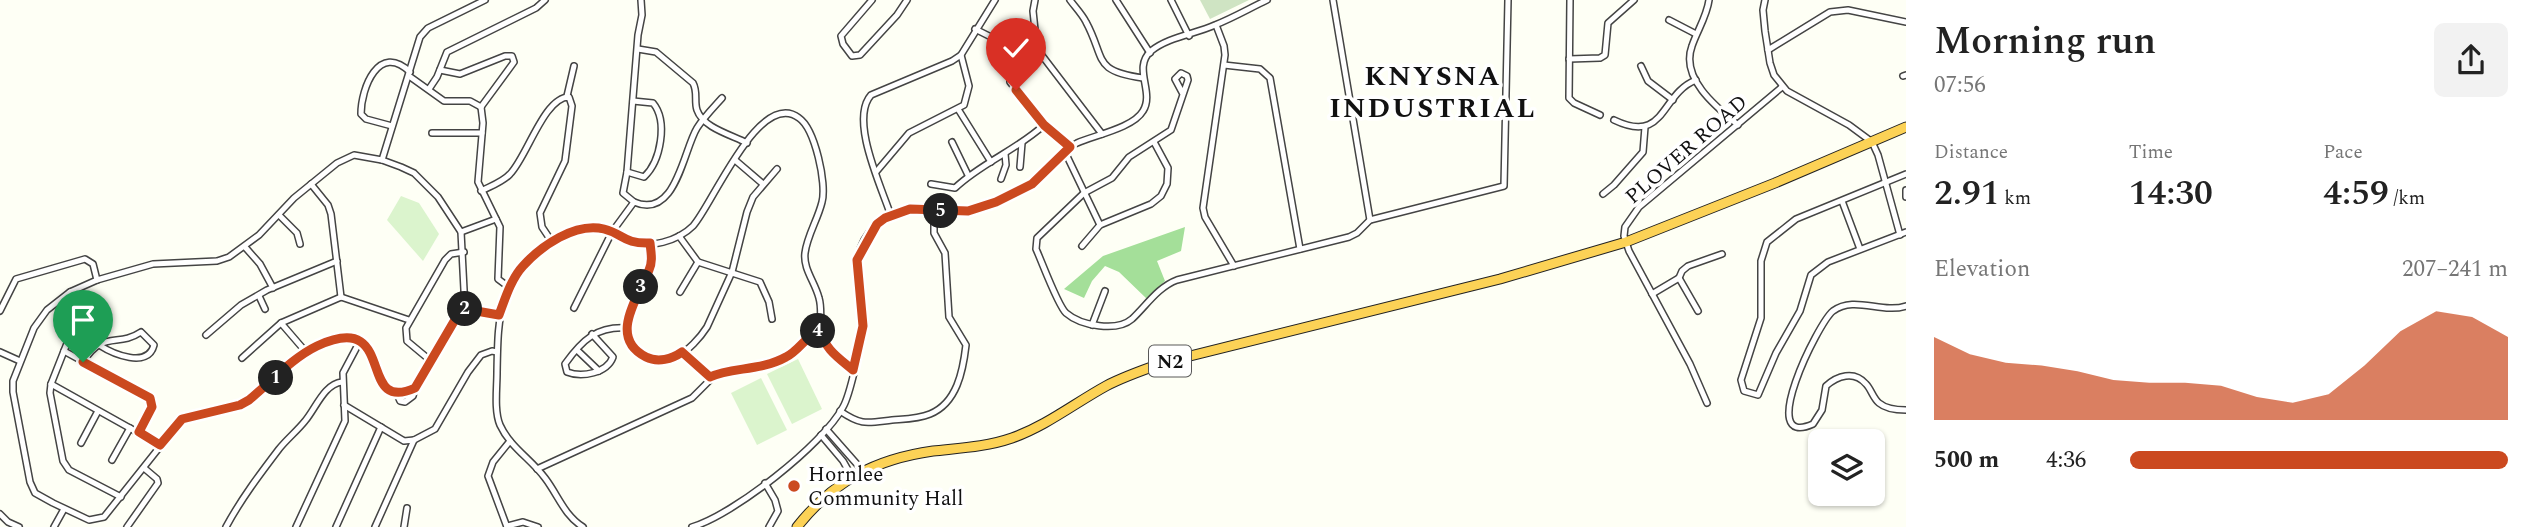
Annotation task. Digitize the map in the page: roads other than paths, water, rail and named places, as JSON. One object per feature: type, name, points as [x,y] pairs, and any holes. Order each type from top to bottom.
[{"type":"highway","name":"N2","points":[[797,527],[828,494],[852,477],[891,459],[1013,438],[1107,386],[1166,362],[1500,279],[1626,242],[1750,194],[1906,127]]},
{"type":"street","points":[[382,160],[423,32],[485,0]]},
{"type":"street","points":[[429,89],[447,52],[452,48],[536,8],[545,0]]},
{"type":"street","points":[[641,0],[642,15],[623,193],[642,206],[652,205],[669,192],[683,166],[694,134],[722,98]]},
{"type":"street","points":[[873,0],[841,36],[843,44],[852,56],[860,55],[897,15],[907,0]]},
{"type":"street","points":[[891,216],[864,131],[863,115],[868,99],[961,55],[995,0]]},
{"type":"street","points":[[1035,0],[1033,10],[1037,49],[1102,134]]},
{"type":"street","points":[[1070,0],[1086,23],[1097,52],[1106,66],[1118,74],[1143,78]]},
{"type":"street","points":[[1116,0],[1150,53]]},
{"type":"street","points":[[1171,0],[1188,36]]},
{"type":"street","points":[[692,527],[719,517],[789,466],[841,411],[847,397],[863,326],[857,260],[872,229],[891,216],[910,209],[968,211],[996,202],[1032,184],[1070,147],[1132,121],[1142,112],[1146,94],[1144,62],[1150,53],[1160,46],[1216,25],[1267,0]]},
{"type":"street","points":[[1333,0],[1370,220]]},
{"type":"street","points":[[1183,94],[1171,130],[1129,157],[1109,180],[1084,193],[1037,238],[1035,243],[1063,309],[1073,317],[1093,325],[1109,327],[1124,324],[1162,289],[1177,280],[1354,235],[1370,220],[1504,186],[1508,0]]},
{"type":"street","points":[[1570,0],[1570,98],[1574,103],[1601,115]]},
{"type":"street","points":[[1569,59],[1605,55],[1608,23],[1634,0]]},
{"type":"street","points":[[1709,0],[1689,55],[1696,80],[1710,101],[1738,125]]},
{"type":"street","points":[[1765,0],[1763,10],[1772,71],[1782,87],[1796,97],[1849,125],[1872,142],[1885,183],[1903,234],[1828,262],[1811,275],[1800,311],[1776,353],[1758,395],[1744,390],[1741,383],[1761,318],[1762,252],[1771,238],[1789,223],[1885,183],[1906,173]]},
{"type":"street","points":[[1768,50],[1830,12],[1848,10],[1906,22]]},
{"type":"street","points":[[1670,20],[1696,34]]},
{"type":"street","points":[[1216,25],[1224,46],[1224,65],[1203,208],[1205,217],[1234,266]]},
{"type":"street","points":[[975,29],[1019,51],[1037,49]]},
{"type":"street","points":[[638,49],[656,52],[693,83],[696,88],[697,111],[704,120],[747,142]]},
{"type":"street","points":[[1019,51],[1010,74],[1010,82],[1044,125],[1070,147]]},
{"type":"street","points":[[876,172],[909,133],[964,105],[969,92],[961,55]]},
{"type":"street","points":[[440,70],[460,74],[505,56],[512,56],[514,62],[481,107],[478,182],[501,235],[498,279],[501,284],[510,288]]},
{"type":"street","points":[[392,126],[366,119],[361,114],[370,78],[377,66],[387,63],[398,63],[443,101],[470,101],[481,107]]},
{"type":"street","points":[[1224,65],[1261,69],[1270,78],[1300,249]]},
{"type":"street","points":[[567,96],[574,66]]},
{"type":"street","points":[[1641,66],[1648,81],[1673,100]]},
{"type":"street","points":[[1614,120],[1629,126],[1645,127],[1657,120],[1685,86],[1696,80]]},
{"type":"street","name":"PLOVER ROAD","points":[[1626,242],[1625,227],[1639,207],[1782,87]]},
{"type":"street","points":[[481,191],[510,175],[549,110],[557,100],[567,96]]},
{"type":"street","points":[[552,242],[542,227],[540,213],[565,161],[572,106],[572,100],[567,96]]},
{"type":"street","points":[[627,172],[645,177],[659,152],[659,110],[653,103],[633,101]]},
{"type":"street","points":[[958,110],[991,162]]},
{"type":"street","points":[[579,526],[570,518],[537,469],[510,442],[498,417],[499,315],[510,288],[522,266],[552,242],[580,229],[597,228],[612,232],[629,242],[650,243],[679,236],[693,226],[722,177],[763,122],[775,116],[784,114],[800,118],[810,131],[819,163],[823,197],[806,248],[805,259],[819,297],[822,338],[853,370]]},
{"type":"street","points":[[931,184],[953,188],[968,175],[1022,143],[1044,125]]},
{"type":"street","points":[[1603,194],[1614,186],[1643,152],[1645,127]]},
{"type":"street","points":[[432,133],[482,133]]},
{"type":"street","points":[[952,142],[968,175]]},
{"type":"street","points":[[1082,246],[1100,225],[1151,204],[1161,196],[1167,184],[1168,168],[1154,142]]},
{"type":"street","points":[[1020,167],[1022,143]]},
{"type":"street","points":[[1065,152],[1100,225]]},
{"type":"street","points":[[1000,179],[1006,165],[1005,154]]},
{"type":"street","points":[[396,392],[400,401],[405,402],[413,396],[415,388],[456,318],[465,309],[464,252],[461,232],[427,184],[414,173],[382,160],[361,156],[344,158],[311,184],[245,247],[229,257],[217,261],[153,264],[97,280],[69,292],[40,318],[13,381],[30,482],[35,493],[92,520],[104,517],[182,419],[240,405],[306,352],[347,337],[360,341],[369,348],[380,381],[386,388],[406,392],[415,388]]},
{"type":"street","points":[[735,160],[763,184]]},
{"type":"street","points":[[650,243],[652,261],[629,313],[628,336],[636,349],[648,359],[674,358],[707,327],[732,272],[753,197],[777,169]]},
{"type":"street","points":[[311,184],[328,205],[331,214],[341,297]]},
{"type":"street","points":[[1906,190],[1906,197]]},
{"type":"street","points":[[1842,201],[1860,249]]},
{"type":"street","points":[[574,308],[612,232],[634,202]]},
{"type":"street","points":[[841,411],[863,424],[923,416],[938,409],[954,393],[966,345],[949,317],[945,253],[934,233],[934,210]]},
{"type":"street","points":[[279,215],[297,233],[300,243]]},
{"type":"street","points":[[461,232],[496,219]]},
{"type":"street","points":[[679,236],[698,262],[760,282],[769,302],[772,319]]},
{"type":"street","points":[[1626,242],[1690,364],[1707,403]]},
{"type":"street","points":[[245,247],[260,264],[273,288]]},
{"type":"street","points":[[431,361],[407,341],[406,328],[445,260],[451,254],[464,252]]},
{"type":"street","points":[[1653,294],[1679,278],[1688,266],[1722,254]]},
{"type":"street","points":[[0,311],[11,285],[23,276],[85,259],[93,264],[97,280]]},
{"type":"street","points":[[206,335],[241,305],[273,288],[337,261]]},
{"type":"street","points":[[680,292],[698,262]]},
{"type":"street","points":[[1679,278],[1698,311]]},
{"type":"street","points":[[1093,325],[1105,291]]},
{"type":"street","points":[[69,292],[80,307],[79,313],[51,384],[50,393],[65,467],[121,497]]},
{"type":"street","points":[[259,296],[265,309]]},
{"type":"street","points":[[242,358],[281,323],[341,297],[409,320]]},
{"type":"street","points":[[1906,306],[1892,309],[1854,304],[1842,306],[1832,312],[1823,322],[1811,345],[1790,398],[1787,413],[1791,421],[1798,426],[1813,424],[1822,410],[1826,386],[1838,377],[1848,375],[1863,380],[1874,398],[1884,406],[1906,410]]},
{"type":"street","points":[[465,309],[499,315]]},
{"type":"street","points":[[281,323],[306,352]]},
{"type":"street","points":[[592,334],[613,357],[609,366],[578,375],[567,372],[565,364],[592,334],[605,329],[627,328]]},
{"type":"street","points":[[710,377],[754,369],[787,357],[810,335],[821,330]]},
{"type":"street","points":[[83,362],[99,345],[112,338],[130,339],[141,332],[153,345],[153,349],[147,357],[142,358],[118,355],[99,345]]},
{"type":"street","points":[[296,527],[345,421],[342,382],[346,365],[360,341]]},
{"type":"street","points":[[577,350],[599,371]]},
{"type":"street","points":[[64,351],[150,398],[152,407],[139,432]]},
{"type":"street","points":[[0,352],[20,361]]},
{"type":"street","points":[[344,405],[404,441],[414,440],[435,429],[481,355],[497,352]]},
{"type":"street","points":[[682,352],[710,377]]},
{"type":"street","points":[[537,469],[692,398],[705,387],[710,377]]},
{"type":"street","points":[[226,527],[244,496],[279,449],[307,419],[326,392],[334,384],[342,382]]},
{"type":"street","points":[[51,384],[160,445]]},
{"type":"street","points":[[81,443],[99,411]]},
{"type":"street","points":[[335,527],[381,427]]},
{"type":"street","points":[[111,460],[130,428]]},
{"type":"street","points":[[826,429],[863,471]]},
{"type":"street","points":[[821,435],[843,461],[852,477]]},
{"type":"street","points":[[375,527],[414,440]]},
{"type":"street","points":[[510,442],[493,462],[488,476],[507,526],[523,522],[538,527]]},
{"type":"street","points":[[127,527],[158,483],[144,468]]},
{"type":"street","points":[[765,483],[778,511],[769,527]]},
{"type":"street","points":[[404,527],[407,508]]},
{"type":"street","points":[[54,527],[64,509]]},
{"type":"street","points":[[0,514],[19,527]]},
{"type":"street","points":[[89,527],[92,520]]},
{"type":"place","name":"Hornlee Community Hall","points":[[794,486]]},
{"type":"district","name":"KNYSNA INDUSTRIAL","points":[[1433,91]]}]
